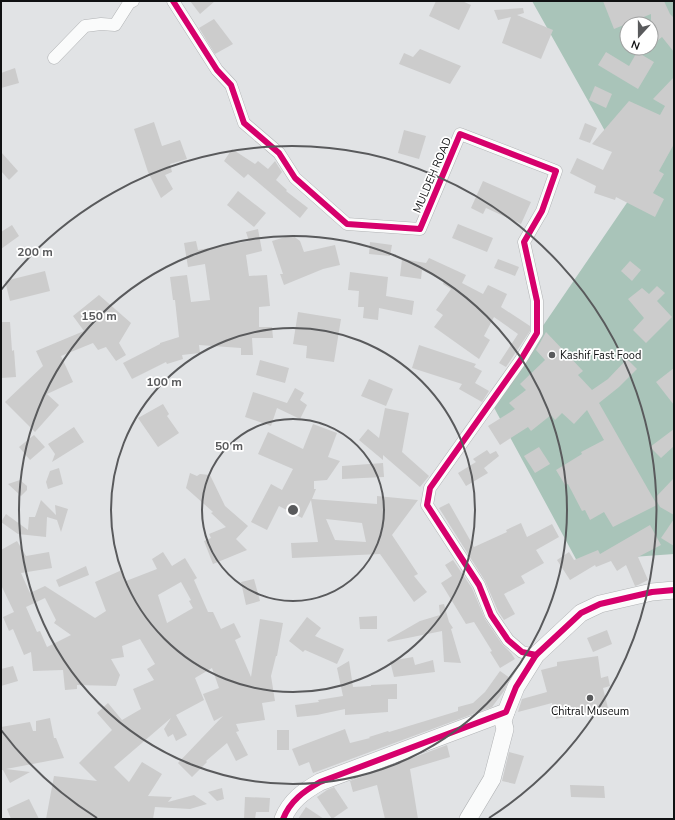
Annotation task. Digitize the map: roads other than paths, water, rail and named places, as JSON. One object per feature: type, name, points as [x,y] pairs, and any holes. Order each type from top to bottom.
[{"type":"street","points":[[54,58],[85,26],[101,24],[115,25],[129,3],[133,1]]},
{"type":"street","name":"MULDEH ROAD","points":[[173,1],[217,70],[231,85],[244,123],[279,152],[296,178],[347,224],[420,229],[460,134],[556,171],[542,211],[524,242],[537,301],[537,333],[520,361],[430,488],[427,505],[479,585],[491,615],[508,640],[522,652],[536,655]]},
{"type":"street","points":[[468,819],[492,779],[505,730],[503,721],[506,712],[516,687],[536,655],[581,613],[600,604],[652,592],[674,590]]},
{"type":"street","points":[[283,819],[296,798],[320,782],[506,712]]},
{"type":"place","name":"Kashif Fast Food","points":[[552,355]]},
{"type":"place","name":"Chitral Museum","points":[[590,698]]}]
